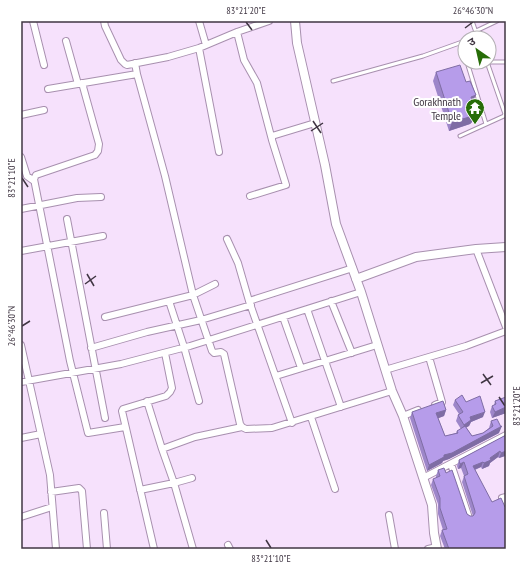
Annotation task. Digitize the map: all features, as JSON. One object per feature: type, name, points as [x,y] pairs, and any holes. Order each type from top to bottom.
[{"type":"street","points":[[33,21],[44,65]]},
{"type":"street","points":[[104,21],[121,60],[125,64],[168,57],[199,48],[236,32],[269,21]]},
{"type":"street","points":[[199,21],[206,45]]},
{"type":"street","points":[[295,21],[298,43],[336,224],[361,292],[392,392],[403,416],[432,506],[434,533],[437,548],[428,549]]},
{"type":"street","points":[[236,32],[244,60],[257,83],[286,185],[250,196]]},
{"type":"street","points":[[66,41],[99,144],[98,151],[95,154],[36,175],[34,177],[34,181],[73,373],[88,432],[125,427]]},
{"type":"street","points":[[199,48],[219,152]]},
{"type":"street","points":[[135,63],[165,176],[193,295],[212,352],[221,352],[224,354],[240,424],[242,427]]},
{"type":"street","points":[[48,89],[137,74]]},
{"type":"street","points":[[21,115],[44,110]]},
{"type":"street","points":[[272,140],[274,135],[315,123]]},
{"type":"street","points":[[21,157],[27,176],[34,181]]},
{"type":"street","points":[[21,209],[77,198],[102,197]]},
{"type":"street","points":[[67,219],[105,418]]},
{"type":"street","points":[[21,251],[72,243],[103,236]]},
{"type":"street","points":[[227,239],[238,263],[250,303],[292,423]]},
{"type":"street","points":[[356,279],[416,257],[476,249],[506,247]]},
{"type":"street","points":[[476,249],[506,327]]},
{"type":"street","points":[[92,348],[201,320],[352,268]]},
{"type":"street","points":[[105,317],[193,295],[215,284]]},
{"type":"street","points":[[21,382],[121,364],[258,325],[361,292]]},
{"type":"street","points":[[169,301],[199,401]]},
{"type":"street","points":[[331,301],[352,353]]},
{"type":"street","points":[[307,309],[342,407]]},
{"type":"street","points":[[283,317],[301,368]]},
{"type":"street","points":[[385,370],[466,346],[506,331]]},
{"type":"street","points":[[21,345],[50,475],[56,549]]},
{"type":"street","points":[[276,376],[377,345]]},
{"type":"street","points":[[154,549],[122,412],[123,409],[166,396],[170,392],[172,388],[165,352]]},
{"type":"street","points":[[403,416],[442,402],[429,357]]},
{"type":"street","points":[[162,449],[195,438],[242,427],[246,429],[272,428],[392,392]]},
{"type":"street","points":[[147,401],[174,483],[193,549]]},
{"type":"street","points":[[311,417],[335,489]]},
{"type":"street","points":[[21,438],[41,434]]},
{"type":"street","points":[[423,478],[506,435]]},
{"type":"street","points":[[451,464],[470,518]]},
{"type":"street","points":[[140,490],[192,478]]},
{"type":"street","points":[[51,492],[79,488],[82,491],[87,549]]},
{"type":"street","points":[[506,497],[502,498],[506,510]]},
{"type":"street","points":[[21,517],[52,508]]},
{"type":"street","points":[[104,513],[107,549]]},
{"type":"street","points":[[389,515],[394,549]]},
{"type":"lane","points":[[478,30],[497,21]]},
{"type":"lane","points":[[333,81],[423,56],[457,44]]},
{"type":"lane","points":[[469,70],[486,124]]},
{"type":"lane","points":[[460,136],[505,115],[505,111],[490,70]]},
{"type":"building","points":[[457,66],[457,70],[462,70],[466,82],[470,81],[476,95],[471,97],[476,112],[473,116],[452,122],[436,72]]},
{"type":"building","points":[[462,395],[466,402],[480,396],[485,412],[470,417],[471,420],[464,425],[458,415],[463,412],[455,400]]},
{"type":"building","points":[[506,397],[506,407],[495,412],[492,406],[496,404],[495,401]]},
{"type":"building","points":[[443,401],[446,410],[436,413],[445,436],[458,433],[457,431],[465,426],[472,436],[483,433],[493,426],[491,421],[497,419],[501,427],[452,453],[444,455],[444,457],[429,465],[412,412]]},
{"type":"building","points":[[506,435],[506,451],[501,453],[500,451],[490,458],[491,460],[473,466],[492,502],[501,498],[506,508],[506,549],[449,549],[442,530],[447,529],[440,508],[440,498],[433,479],[440,476],[438,470],[444,468],[446,473],[452,470],[467,514],[473,516],[475,511],[464,476],[468,474],[464,462],[460,464],[459,460]]},
{"type":"place","name":"Gorakhnath Temple","points":[[475,125]]}]
